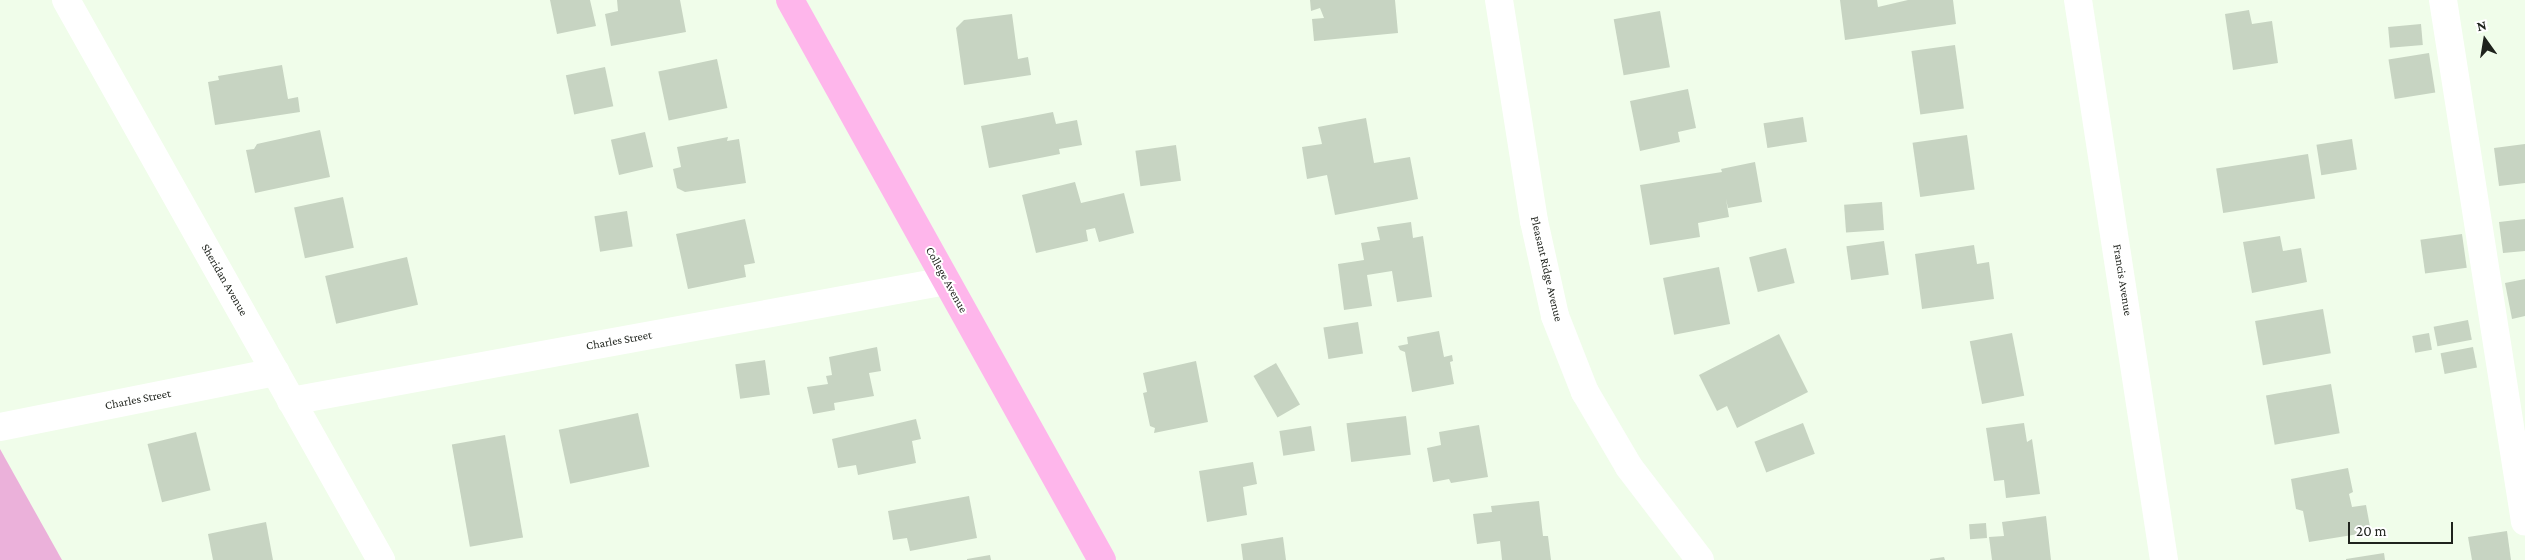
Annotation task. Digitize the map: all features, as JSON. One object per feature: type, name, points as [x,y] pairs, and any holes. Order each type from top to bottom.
[{"type":"main road","name":"College Avenue","points":[[790,0],[1102,560]]},
{"type":"street","name":"Sheridan Avenue","points":[[66,0],[381,560]]},
{"type":"street","name":"Pleasant Ridge Avenue","points":[[1499,0],[1534,221],[1554,316],[1585,392],[1629,467],[1700,560]]},
{"type":"street","name":"Francis Avenue","points":[[2078,0],[2164,560]]},
{"type":"street","points":[[2443,0],[2525,522]]},
{"type":"street","name":"Charles Street","points":[[291,401],[946,281]]},
{"type":"street","name":"Charles Street","points":[[0,427],[276,372]]},
{"type":"shaded area","points":[[0,449],[62,560],[0,560]]},
{"type":"building","points":[[550,0],[590,0],[596,26],[557,34]]},
{"type":"building","points":[[617,0],[680,0],[686,32],[611,46],[605,14],[618,11]]},
{"type":"building","points":[[1310,0],[1395,0],[1398,33],[1314,41],[1312,19],[1324,18],[1320,8],[1311,11]]},
{"type":"building","points":[[1840,0],[1877,0],[1878,7],[1908,0],[1953,0],[1956,24],[1845,40]]},
{"type":"building","points":[[2249,10],[2252,24],[2272,21],[2278,63],[2233,70],[2225,14]]},
{"type":"building","points":[[1660,11],[1670,67],[1624,75],[1614,19]]},
{"type":"building","points":[[1012,14],[1018,59],[1028,57],[1031,75],[964,85],[956,28],[964,20]]},
{"type":"building","points":[[2421,24],[2423,45],[2390,48],[2388,27]]},
{"type":"building","points":[[1955,45],[1964,108],[1920,115],[1911,51]]},
{"type":"building","points":[[2429,53],[2435,93],[2395,99],[2389,59]]},
{"type":"building","points":[[717,59],[727,108],[669,120],[658,71]]},
{"type":"building","points":[[282,65],[288,99],[298,97],[300,112],[215,125],[208,82],[219,80],[218,76]]},
{"type":"building","points":[[605,67],[613,106],[574,114],[566,75]]},
{"type":"building","points":[[1688,89],[1696,128],[1678,132],[1680,142],[1640,151],[1630,101]]},
{"type":"building","points":[[1053,112],[1056,124],[1077,120],[1082,145],[1059,149],[1060,154],[989,168],[981,126]]},
{"type":"building","points":[[1803,117],[1807,142],[1767,148],[1763,123]]},
{"type":"building","points":[[1366,118],[1374,163],[1410,157],[1418,199],[1335,215],[1327,175],[1307,179],[1302,147],[1322,144],[1318,127]]},
{"type":"building","points":[[320,130],[330,177],[255,193],[246,150],[254,149],[257,144]]},
{"type":"building","points":[[645,132],[653,167],[619,175],[611,140]]},
{"type":"building","points":[[1967,135],[1975,189],[1920,197],[1913,143]]},
{"type":"building","points":[[728,137],[727,141],[739,139],[746,183],[685,192],[677,188],[673,169],[681,167],[677,147]]},
{"type":"building","points":[[2352,139],[2357,170],[2321,175],[2316,145]]},
{"type":"building","points":[[2525,144],[2525,183],[2499,186],[2494,148]]},
{"type":"building","points":[[1176,145],[1181,181],[1140,186],[1135,151]]},
{"type":"building","points":[[2308,154],[2315,198],[2223,213],[2216,169]]},
{"type":"building","points":[[1755,162],[1762,202],[1728,208],[1726,199],[1729,217],[1698,223],[1700,237],[1650,245],[1640,185],[1722,172],[1721,169]]},
{"type":"building","points":[[1075,182],[1081,203],[1124,193],[1134,233],[1099,242],[1095,228],[1086,230],[1088,241],[1036,253],[1022,195]]},
{"type":"building","points":[[343,197],[354,248],[305,258],[294,207]]},
{"type":"building","points":[[1882,202],[1884,230],[1846,233],[1844,205]]},
{"type":"building","points":[[627,211],[633,247],[600,252],[594,216]]},
{"type":"building","points":[[745,219],[755,263],[744,265],[746,277],[688,289],[676,234]]},
{"type":"building","points":[[2525,219],[2525,251],[2503,253],[2499,222]]},
{"type":"building","points":[[1411,222],[1413,238],[1423,236],[1432,297],[1397,302],[1392,271],[1367,275],[1372,306],[1344,310],[1338,264],[1364,260],[1361,243],[1380,240],[1377,227]]},
{"type":"building","points":[[2462,234],[2467,268],[2425,274],[2420,240]]},
{"type":"building","points":[[2280,236],[2283,251],[2301,248],[2307,282],[2252,293],[2243,242]]},
{"type":"building","points":[[1884,241],[1889,275],[1851,280],[1846,246]]},
{"type":"building","points":[[1974,245],[1977,264],[1989,262],[1994,299],[1922,309],[1915,254]]},
{"type":"building","points":[[1786,248],[1795,283],[1758,292],[1749,257]]},
{"type":"building","points":[[407,257],[418,305],[336,324],[325,276]]},
{"type":"building","points":[[1719,267],[1730,324],[1674,335],[1663,278]]},
{"type":"building","points":[[2525,279],[2525,316],[2512,319],[2505,283]]},
{"type":"building","points":[[2323,309],[2331,353],[2263,365],[2255,321]]},
{"type":"building","points":[[2468,320],[2472,340],[2437,346],[2434,327]]},
{"type":"building","points":[[1358,322],[1363,354],[1328,359],[1323,327]]},
{"type":"building","points":[[1439,331],[1444,357],[1452,355],[1453,361],[1450,362],[1454,384],[1412,392],[1405,352],[1400,350],[1398,346],[1408,344],[1407,337]]},
{"type":"building","points":[[2012,333],[2024,396],[1982,404],[1970,341]]},
{"type":"building","points":[[2429,333],[2432,350],[2415,353],[2412,336]]},
{"type":"building","points":[[1779,334],[1808,392],[1737,428],[1727,406],[1717,411],[1699,375]]},
{"type":"building","points":[[877,347],[881,371],[869,373],[874,396],[834,403],[835,410],[813,414],[807,387],[828,384],[826,376],[832,375],[829,357]]},
{"type":"building","points":[[2473,347],[2477,368],[2445,374],[2441,353]]},
{"type":"building","points":[[765,360],[770,395],[740,399],[735,364]]},
{"type":"building","points":[[1196,361],[1208,422],[1154,433],[1155,428],[1150,426],[1143,393],[1147,392],[1143,373]]},
{"type":"building","points":[[1276,363],[1300,405],[1277,418],[1253,376]]},
{"type":"building","points":[[2331,384],[2340,433],[2275,445],[2266,395]]},
{"type":"building","points":[[638,413],[649,467],[570,484],[559,430]]},
{"type":"building","points":[[1406,416],[1411,455],[1351,462],[1346,423]]},
{"type":"building","points":[[916,419],[921,439],[912,441],[916,463],[858,475],[856,465],[838,468],[832,439]]},
{"type":"building","points":[[1803,423],[1815,454],[1766,472],[1754,442]]},
{"type":"building","points":[[2024,423],[2027,442],[2032,439],[2040,494],[2006,498],[2004,480],[1994,481],[1986,428]]},
{"type":"building","points":[[1479,425],[1488,477],[1451,483],[1449,479],[1433,482],[1427,448],[1441,445],[1439,432]]},
{"type":"building","points":[[1311,426],[1315,451],[1283,456],[1279,431]]},
{"type":"building","points":[[196,432],[211,490],[162,502],[147,444]]},
{"type":"building","points":[[505,435],[523,537],[470,547],[452,444]]},
{"type":"building","points":[[1253,462],[1257,484],[1243,487],[1247,515],[1207,522],[1199,471]]},
{"type":"building","points":[[2348,468],[2353,492],[2349,494],[2352,507],[2366,505],[2371,532],[2309,542],[2303,511],[2296,509],[2291,479]]},
{"type":"building","points":[[969,496],[977,538],[910,551],[907,538],[893,540],[888,511]]},
{"type":"building","points":[[1539,501],[1543,536],[1548,536],[1551,560],[1502,560],[1500,541],[1477,544],[1473,514],[1492,512],[1491,506]]},
{"type":"building","points":[[2046,516],[2051,560],[1992,560],[1989,537],[2004,536],[2002,522]]},
{"type":"building","points":[[266,522],[273,560],[213,560],[208,534]]},
{"type":"building","points":[[1986,523],[1987,538],[1970,539],[1969,524]]},
{"type":"building","points":[[2507,531],[2511,560],[2472,560],[2468,537]]},
{"type":"building","points":[[1283,537],[1286,560],[1243,560],[1241,544]]},
{"type":"building","points":[[2384,553],[2385,560],[2346,560],[2346,559]]},
{"type":"building","points":[[990,555],[991,560],[967,560],[967,559]]},
{"type":"building","points":[[1944,557],[1945,560],[1930,560],[1930,559]]}]
